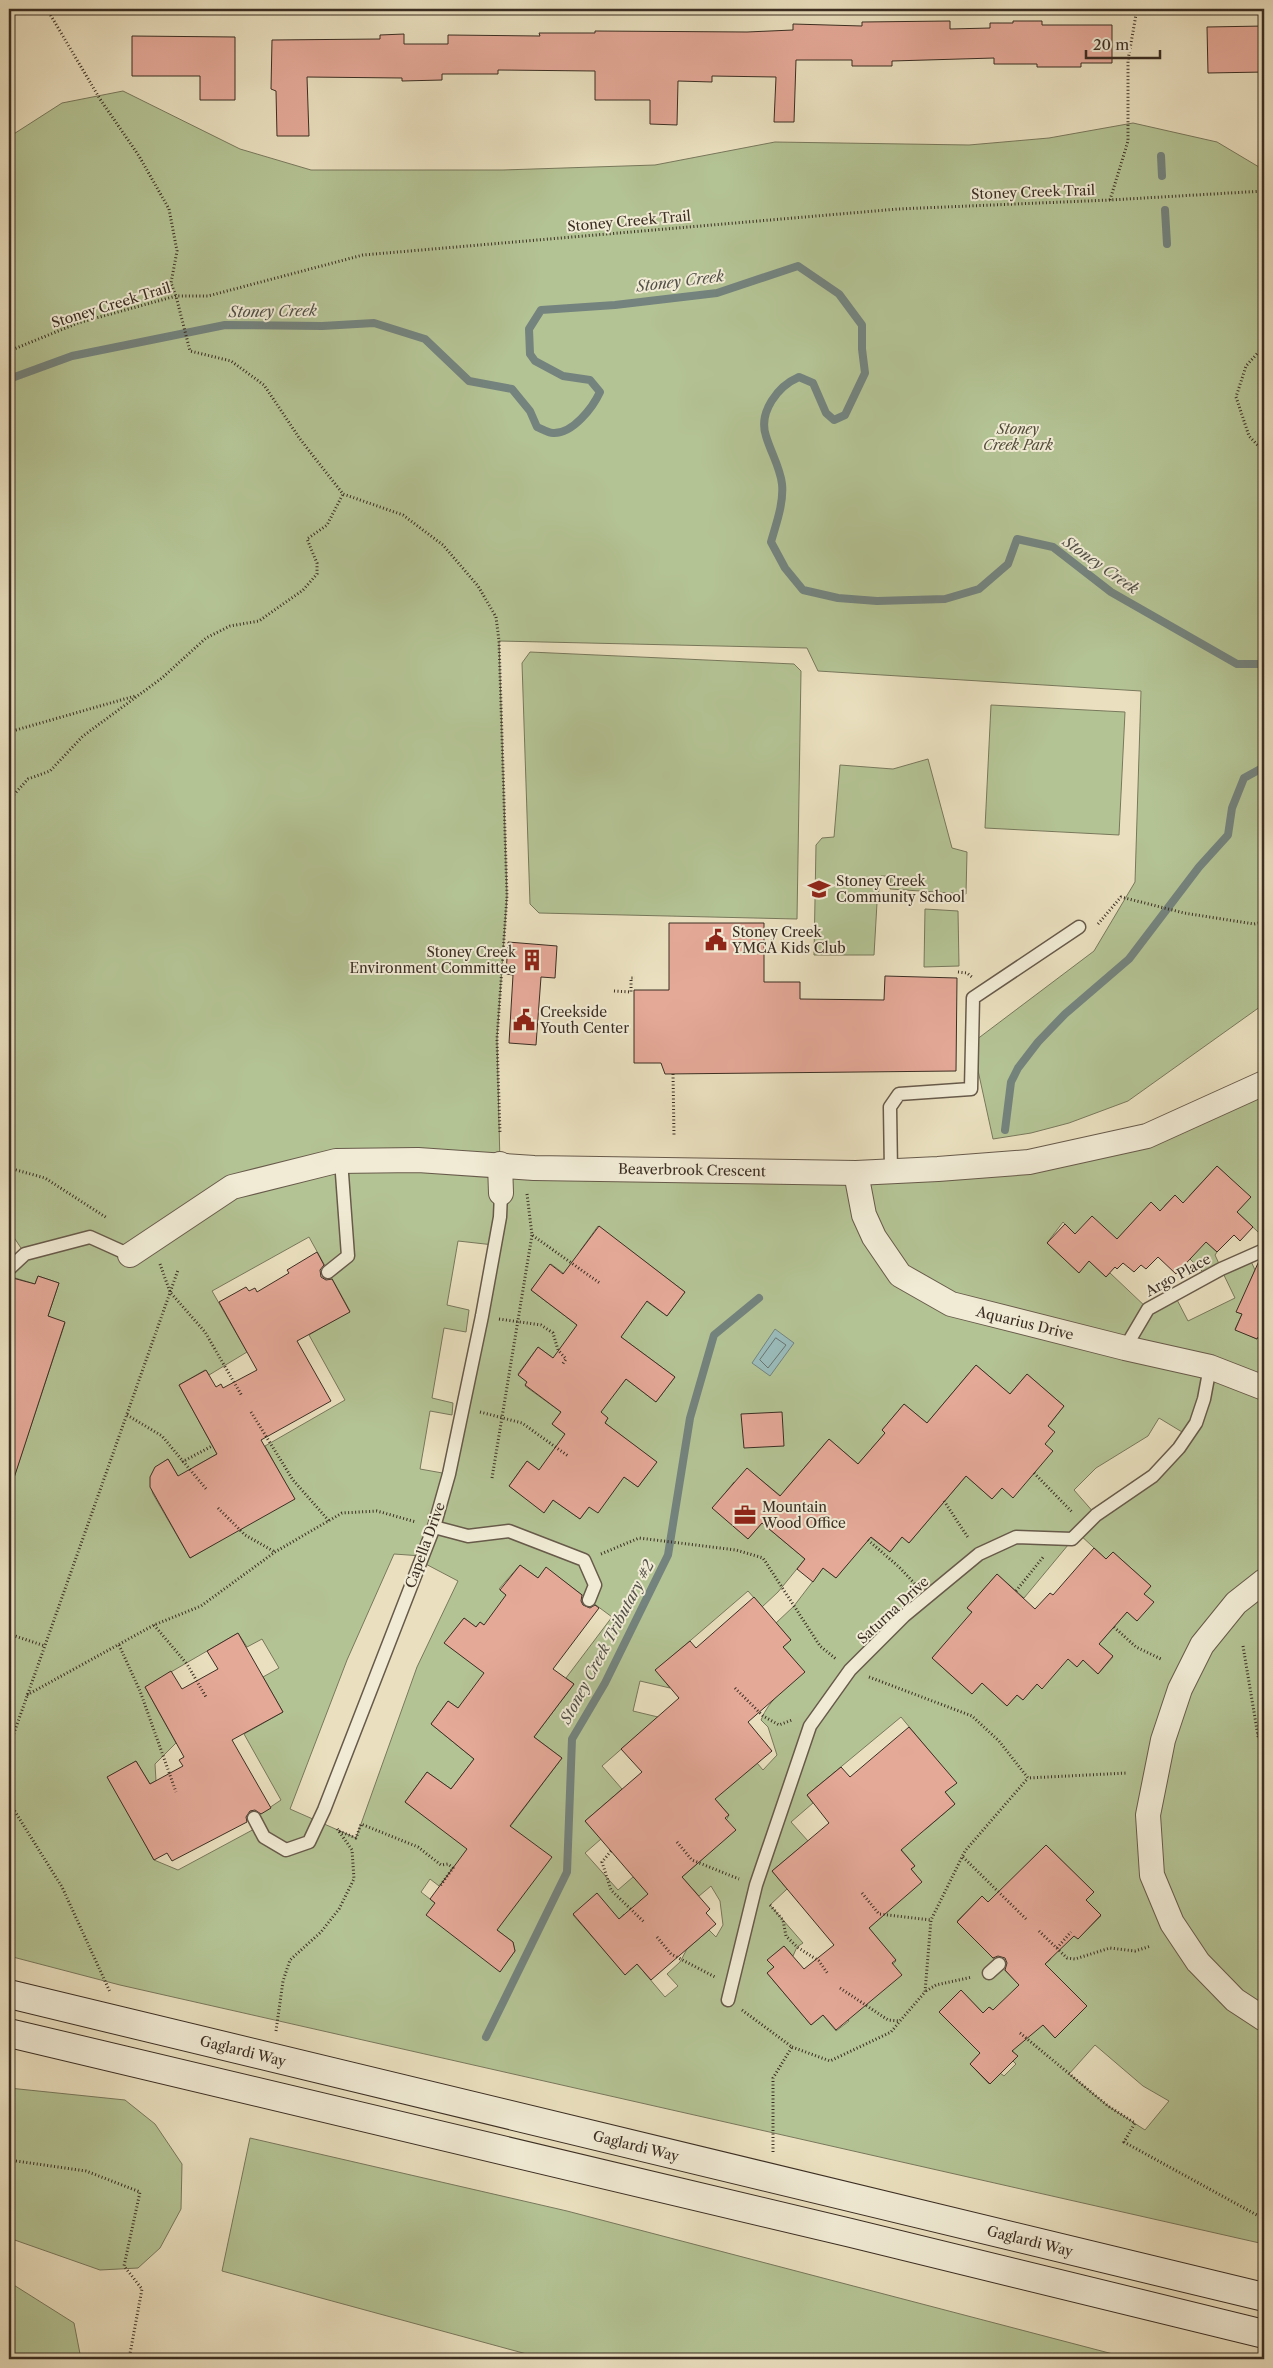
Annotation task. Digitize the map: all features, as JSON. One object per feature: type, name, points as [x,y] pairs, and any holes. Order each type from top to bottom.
[{"type":"main road","name":"Gaglardi Way","points":[[9,1994],[1264,2298]]},
{"type":"main road","points":[[9,2033],[851,2233],[1264,2334]]},
{"type":"street","name":"Beaverbrook Crescent","points":[[130,1255],[232,1187],[342,1160],[418,1160],[500,1164],[534,1168],[856,1173],[1029,1162],[1147,1136],[1264,1082]]},
{"type":"street","name":"Capella Drive","points":[[500,1164],[501,1194]]},
{"type":"street","name":"Aquarius Drive","points":[[856,1173],[864,1215],[874,1237],[900,1276],[951,1304],[1125,1348],[1210,1366],[1264,1388]]},
{"type":"street","points":[[1264,1581],[1236,1603],[1202,1645],[1180,1689],[1163,1740],[1148,1815],[1152,1874],[1172,1923],[1198,1962],[1235,2000],[1264,2019]]},
{"type":"lane","points":[[892,1172],[890,1107],[899,1094],[971,1090],[973,998],[1079,928]]},
{"type":"lane","points":[[328,1272],[348,1256],[342,1160]]},
{"type":"lane","name":"Capella Drive","points":[[254,1818],[264,1836],[286,1850],[309,1842],[321,1816],[434,1527],[449,1474],[482,1316],[500,1216],[501,1194]]},
{"type":"lane","points":[[9,1268],[26,1254],[90,1237],[130,1255]]},
{"type":"lane","name":"Argo Place","points":[[1125,1348],[1148,1309],[1221,1269],[1264,1250]]},
{"type":"lane","name":"Saturna Drive","points":[[728,2000],[756,1885],[810,1726],[850,1670],[904,1616],[979,1554],[1016,1537],[1072,1539],[1096,1515],[1153,1476],[1179,1448],[1196,1423],[1204,1399],[1210,1366]]},
{"type":"lane","points":[[434,1527],[468,1536],[509,1531],[584,1560],[595,1585],[589,1600]]},
{"type":"lane","points":[[989,1974],[998,1964]]},
{"type":"path","points":[[47,9],[100,99],[139,156],[169,209],[177,251],[171,283],[190,351],[231,361],[264,386],[300,439],[343,494],[403,515],[443,545],[478,586],[496,617],[499,641],[507,896],[497,1039],[500,1133]]},
{"type":"path","points":[[1110,200],[1128,141],[1128,60],[1137,9]]},
{"type":"path","name":"Stoney Creek Trail","points":[[9,351],[78,324],[176,296],[208,296],[363,255],[898,209],[1264,191]]},
{"type":"path","points":[[1264,346],[1246,366],[1236,398],[1249,436],[1264,452]]},
{"type":"path","points":[[9,800],[28,779],[50,771],[83,736],[162,678],[206,638],[230,626],[259,621],[303,590],[317,574],[317,563],[307,540],[327,525],[343,494]]},
{"type":"path","points":[[9,732],[138,695]]},
{"type":"path","points":[[1079,928],[1088,936],[1121,897],[1184,913],[1254,924],[1264,922]]},
{"type":"path","points":[[614,991],[632,992],[631,978],[635,978]]},
{"type":"path","points":[[673,1074],[674,1136]]},
{"type":"path","points":[[9,1168],[44,1178],[107,1218]]},
{"type":"path","points":[[492,1478],[532,1235],[527,1194]]},
{"type":"path","points":[[532,1235],[601,1284]]},
{"type":"path","points":[[152,1240],[170,1292],[205,1332],[242,1396]]},
{"type":"path","points":[[9,1747],[178,1270]]},
{"type":"path","points":[[482,1316],[541,1325],[554,1334],[558,1350],[566,1359],[562,1365]]},
{"type":"path","points":[[463,1408],[502,1416],[522,1423],[568,1456]]},
{"type":"path","points":[[252,1412],[292,1480],[329,1521]]},
{"type":"path","points":[[127,1415],[162,1436],[207,1490]]},
{"type":"path","points":[[182,1462],[212,1446]]},
{"type":"path","points":[[1034,1472],[1074,1514]]},
{"type":"path","points":[[944,1501],[979,1554]]},
{"type":"path","points":[[218,1508],[246,1535],[275,1552]]},
{"type":"path","points":[[27,1695],[154,1625],[201,1606],[275,1552],[342,1513],[378,1511],[434,1527]]},
{"type":"path","points":[[584,1560],[639,1538],[736,1550],[762,1558],[820,1646],[850,1670],[972,1716],[999,1741],[1028,1778]]},
{"type":"path","points":[[868,1540],[899,1567],[927,1597]]},
{"type":"path","points":[[154,1625],[186,1664],[206,1698]]},
{"type":"path","points":[[1114,1627],[1136,1647],[1160,1659]]},
{"type":"path","points":[[9,1634],[45,1646]]},
{"type":"path","points":[[119,1645],[140,1692],[176,1792]]},
{"type":"path","points":[[1244,1646],[1258,1736],[1264,1742]]},
{"type":"path","points":[[735,1688],[763,1716],[779,1725],[796,1718],[810,1726]]},
{"type":"path","points":[[1258,1736],[1264,1726]]},
{"type":"path","points":[[926,1992],[932,1920],[962,1856],[1028,1778],[1126,1774]]},
{"type":"path","points":[[9,1802],[62,1887],[94,1951],[123,2022]]},
{"type":"path","points":[[321,1816],[338,1830],[356,1838],[361,1824],[418,1848],[441,1865],[448,1864],[453,1868],[440,1886]]},
{"type":"path","points":[[272,2058],[283,1981],[290,1960],[321,1932],[339,1909],[354,1879],[352,1850],[338,1830],[321,1816]]},
{"type":"path","points":[[677,1842],[692,1860],[731,1877]]},
{"type":"path","points":[[611,1851],[602,1862],[611,1890],[645,1923]]},
{"type":"path","points":[[962,1856],[1026,1919]]},
{"type":"path","points":[[862,1893],[879,1914],[932,1920]]},
{"type":"path","points":[[770,1904],[783,1920],[786,1936],[797,1947],[819,1961],[828,1974]]},
{"type":"path","points":[[1039,1931],[1068,1958],[1074,1959],[1110,1948],[1135,1951],[1151,1946]]},
{"type":"path","points":[[1056,1948],[1071,1932]]},
{"type":"path","points":[[657,1937],[671,1954],[697,1967]]},
{"type":"path","points":[[728,2000],[792,2047],[830,2061],[891,2032],[926,1992],[936,1985],[989,1974]]},
{"type":"path","points":[[840,1988],[888,2020],[900,2020]]},
{"type":"path","points":[[1020,2033],[1108,2106],[1135,2123],[1124,2142],[1264,2219]]},
{"type":"path","points":[[774,2179],[773,2078],[792,2047]]},
{"type":"path","points":[[9,2160],[86,2171],[140,2192],[124,2266],[142,2289],[129,2359]]},
{"type":"green space","name":"Stoney Creek Park","points":[[123,91],[240,149],[311,170],[503,170],[655,165],[775,142],[969,145],[1049,138],[1133,123],[1217,142],[1264,170],[1264,1004],[1128,1101],[1069,1123],[1031,1133],[993,1139],[972,1043],[1094,951],[1135,882],[1141,691],[818,671],[807,648],[499,641],[507,896],[497,1039],[500,1164],[856,1173],[1147,1136],[1264,1083],[1264,1229],[1258,1232],[1237,1212],[1250,1197],[1217,1166],[1184,1204],[1175,1195],[1165,1205],[1162,1214],[1151,1203],[1117,1239],[1075,1234],[1063,1222],[1047,1243],[1078,1272],[1089,1261],[1106,1277],[1110,1273],[1148,1309],[1174,1294],[1188,1321],[1235,1298],[1221,1269],[1207,1276],[1182,1251],[1200,1236],[1217,1252],[1215,1255],[1221,1268],[1249,1257],[1255,1270],[1237,1312],[1242,1314],[1235,1329],[1257,1339],[1258,1337],[1264,1339],[1264,2244],[120,1985],[9,1956],[9,1492],[65,1323],[48,1316],[59,1283],[38,1276],[35,1284],[12,1277],[9,1273],[25,1254],[9,1230],[9,137],[62,103]],"holes":[[[598,1226],[685,1292],[667,1316],[639,1296],[621,1337],[675,1377],[656,1402],[626,1379],[622,1384],[585,1401],[608,1418],[605,1423],[656,1462],[638,1487],[609,1466],[589,1507],[580,1519],[553,1500],[544,1512],[509,1486],[527,1461],[539,1470],[580,1446],[552,1424],[561,1412],[525,1386],[527,1382],[518,1374],[538,1347],[579,1377],[577,1325],[531,1290],[551,1264],[575,1282],[594,1261],[580,1251]],[[309,1237],[350,1311],[309,1335],[345,1400],[265,1446],[294,1499],[213,1537],[216,1543],[190,1558],[153,1494],[151,1477],[155,1469],[168,1459],[183,1485],[194,1467],[217,1454],[179,1385],[205,1370],[209,1375],[247,1352],[212,1291]],[[458,1241],[494,1245],[448,1474],[420,1469],[430,1411],[452,1415],[453,1403],[432,1398],[444,1328],[466,1332],[469,1310],[447,1305]],[[976,1365],[1010,1394],[1027,1374],[1064,1406],[1048,1426],[1045,1444],[1013,1497],[1002,1488],[992,1499],[966,1476],[909,1543],[902,1537],[890,1552],[870,1537],[836,1578],[823,1568],[794,1606],[776,1623],[791,1640],[783,1647],[804,1672],[785,1688],[764,1712],[761,1720],[768,1727],[777,1755],[763,1770],[757,1763],[693,1774],[729,1815],[706,1856],[682,1877],[699,1896],[711,1886],[720,1901],[723,1925],[716,1937],[709,1930],[687,1949],[680,1962],[667,1974],[678,1986],[665,1997],[637,1964],[625,1974],[573,1915],[619,1919],[624,1914],[637,1929],[655,1894],[633,1877],[618,1890],[585,1853],[601,1839],[585,1821],[622,1789],[602,1766],[658,1717],[633,1711],[640,1681],[670,1688],[656,1670],[748,1591],[762,1607],[778,1592],[805,1559],[762,1523],[748,1539],[713,1508],[734,1482],[743,1488],[755,1475],[782,1497],[785,1490],[829,1439],[858,1464],[885,1433],[882,1430],[904,1404],[927,1423]],[[1159,1418],[1187,1435],[1153,1476],[1095,1514],[1074,1490],[1096,1468],[1148,1436]],[[1078,1533],[1106,1559],[1113,1552],[1151,1586],[1144,1594],[1137,1621],[1127,1612],[1099,1644],[1113,1657],[1098,1674],[1083,1660],[1077,1667],[1047,1640],[1042,1688],[1037,1684],[1023,1700],[1017,1695],[1007,1706],[982,1683],[972,1694],[932,1658],[951,1637],[988,1627],[967,1608],[997,1574],[1024,1598]],[[394,1554],[422,1556],[420,1561],[458,1581],[417,1667],[356,1838],[290,1809],[347,1660]],[[520,1565],[538,1578],[546,1568],[612,1617],[566,1678],[574,1684],[534,1737],[562,1758],[503,1836],[489,1924],[513,1942],[515,1951],[500,1971],[435,1903],[421,1892],[430,1879],[443,1889],[468,1848],[405,1802],[427,1772],[451,1789],[474,1759],[431,1724],[448,1701],[458,1708],[490,1677],[445,1643],[464,1618],[476,1627],[480,1622],[496,1633],[506,1595],[499,1589]],[[238,1633],[247,1647],[262,1639],[279,1668],[263,1677],[283,1712],[244,1734],[281,1800],[254,1818],[258,1827],[178,1870],[154,1860],[108,1777],[136,1761],[150,1784],[156,1781],[155,1764],[176,1743],[145,1687]],[[901,1717],[956,1783],[945,1792],[955,1804],[926,1829],[880,1824],[915,1866],[911,1869],[921,1881],[869,1928],[896,1961],[842,2013],[849,2021],[836,2031],[823,2015],[811,2025],[767,1973],[774,1967],[768,1960],[784,1946],[793,1956],[797,1947],[803,1943],[770,1905],[787,1889],[772,1871],[808,1841],[791,1822],[813,1803],[807,1795]],[[1046,1845],[1094,1892],[1086,1900],[1101,1916],[1078,1939],[1065,1926],[1050,1960],[1045,1964],[1087,2006],[1055,2038],[1043,2025],[1007,2045],[1017,2056],[1013,2061],[1016,2064],[1004,2076],[1000,2073],[989,2084],[970,2064],[980,2053],[961,1990],[983,2013],[990,2007],[1004,2022],[1014,1990],[1019,1985],[957,1921],[982,1896],[1016,1930],[1009,1882]],[[1095,2045],[1143,2086],[1169,2101],[1145,2130],[1108,2106],[1069,2074]]]},
{"type":"green space","points":[[530,652],[794,664],[801,671],[797,919],[539,913],[530,904],[522,663]]},
{"type":"green space","points":[[991,705],[1125,712],[1119,835],[985,828]]},
{"type":"green space","points":[[928,759],[952,848],[967,852],[966,894],[890,889],[891,876],[881,876],[877,903],[874,955],[814,955],[816,845],[822,838],[834,837],[840,765],[893,769]]},
{"type":"green space","points":[[925,909],[958,911],[959,966],[924,967]]},
{"type":"green space","points":[[9,2088],[125,2100],[155,2124],[182,2164],[181,2209],[160,2248],[138,2268],[100,2270],[9,2238]]},
{"type":"green space","points":[[250,2138],[567,2211],[1132,2359],[545,2359],[222,2271]]},
{"type":"green space","points":[[9,2282],[74,2323],[81,2359],[9,2359]]},
{"type":"water","points":[[775,1329],[794,1343],[770,1376],[752,1363]]},
{"type":"building","points":[[950,21],[950,29],[990,28],[990,23],[1013,23],[1013,21],[1042,21],[1042,25],[1112,25],[1112,63],[1081,63],[1081,67],[1037,67],[1037,64],[994,64],[994,58],[892,61],[892,66],[852,66],[852,60],[796,60],[794,122],[774,122],[776,77],[712,76],[712,82],[678,81],[677,125],[650,124],[650,100],[595,100],[595,71],[498,70],[498,74],[442,74],[442,80],[402,81],[402,78],[307,77],[309,136],[277,136],[276,91],[271,89],[272,40],[380,39],[380,35],[404,34],[404,44],[448,44],[448,35],[540,36],[539,33],[595,33],[595,31],[747,32],[793,30],[793,24],[862,26],[862,22]]},
{"type":"building","points":[[1264,26],[1264,72],[1208,73],[1207,27]]},
{"type":"building","points":[[132,36],[235,37],[235,100],[200,100],[200,76],[132,76]]},
{"type":"building","points":[[669,923],[764,923],[764,982],[800,982],[800,999],[884,1000],[885,976],[957,978],[956,1071],[665,1074],[661,1063],[634,1063],[634,990],[669,990]]},
{"type":"building","points":[[508,942],[557,946],[555,978],[541,977],[536,1045],[509,1043],[513,975],[506,974]]},
{"type":"building","points":[[1217,1166],[1251,1197],[1237,1212],[1253,1227],[1240,1241],[1234,1235],[1217,1252],[1206,1242],[1176,1274],[1158,1257],[1146,1269],[1141,1265],[1134,1272],[1123,1263],[1117,1269],[1115,1267],[1106,1277],[1089,1261],[1079,1273],[1047,1243],[1065,1224],[1075,1234],[1092,1216],[1117,1239],[1151,1202],[1160,1211],[1175,1195],[1183,1203]]},
{"type":"building","points":[[599,1226],[685,1292],[667,1316],[647,1301],[621,1337],[675,1377],[656,1402],[626,1379],[601,1412],[608,1418],[605,1423],[657,1462],[638,1487],[624,1477],[598,1513],[589,1507],[580,1519],[553,1500],[544,1513],[509,1486],[527,1461],[539,1470],[565,1434],[552,1424],[561,1412],[525,1385],[527,1382],[518,1375],[538,1347],[553,1358],[577,1325],[531,1290],[550,1264],[563,1274]]},
{"type":"building","points":[[317,1252],[324,1265],[320,1270],[321,1277],[326,1280],[332,1279],[350,1312],[297,1341],[331,1401],[261,1440],[295,1499],[190,1558],[150,1487],[150,1477],[155,1467],[168,1459],[178,1476],[217,1454],[179,1385],[206,1370],[216,1387],[221,1384],[223,1388],[257,1370],[219,1302],[246,1287],[249,1291],[255,1288],[257,1292],[289,1273],[287,1270]]},
{"type":"building","points":[[1264,1259],[1264,1339],[1258,1337],[1257,1339],[1235,1330],[1242,1314],[1236,1312],[1259,1261]]},
{"type":"building","points":[[38,1276],[59,1283],[48,1316],[65,1322],[13,1481],[9,1480],[9,1277],[35,1284]]},
{"type":"building","points":[[976,1365],[1010,1394],[1027,1374],[1064,1406],[1048,1426],[1055,1432],[1045,1444],[1053,1451],[1013,1498],[1002,1488],[992,1499],[966,1476],[909,1543],[902,1537],[890,1552],[871,1537],[836,1578],[823,1568],[813,1582],[797,1569],[805,1559],[762,1523],[748,1539],[712,1508],[747,1468],[780,1496],[829,1439],[858,1464],[885,1433],[882,1430],[904,1404],[927,1423]]},
{"type":"building","points":[[782,1412],[784,1446],[744,1448],[741,1414]]},
{"type":"building","points":[[1094,1548],[1106,1559],[1113,1552],[1151,1586],[1144,1594],[1154,1602],[1137,1621],[1127,1612],[1099,1644],[1113,1656],[1098,1674],[1083,1660],[1077,1667],[1068,1659],[1042,1689],[1037,1684],[1023,1700],[1017,1695],[1007,1706],[982,1683],[972,1694],[932,1658],[972,1612],[967,1608],[997,1574],[1035,1609],[1050,1593],[1053,1595]]},
{"type":"building","points":[[520,1565],[538,1578],[546,1567],[582,1595],[581,1601],[583,1605],[590,1608],[595,1605],[599,1608],[553,1669],[574,1684],[534,1737],[562,1758],[510,1826],[552,1857],[497,1930],[513,1942],[515,1951],[500,1972],[426,1915],[435,1903],[430,1899],[467,1849],[405,1802],[427,1772],[451,1789],[474,1759],[431,1724],[448,1701],[458,1708],[484,1673],[444,1643],[464,1618],[476,1627],[480,1622],[484,1625],[506,1595],[500,1590]]},
{"type":"building","points":[[754,1597],[791,1640],[783,1647],[805,1672],[748,1722],[772,1751],[715,1799],[729,1815],[725,1818],[736,1830],[682,1877],[710,1909],[706,1913],[716,1924],[651,1980],[637,1964],[625,1975],[573,1914],[597,1893],[619,1919],[648,1894],[585,1821],[642,1772],[621,1749],[679,1698],[655,1670],[690,1641],[696,1648]]},
{"type":"building","points":[[238,1633],[283,1712],[232,1740],[271,1808],[261,1814],[255,1810],[250,1811],[246,1817],[247,1822],[172,1861],[167,1853],[154,1860],[107,1777],[136,1761],[150,1784],[183,1766],[179,1760],[184,1757],[145,1687],[171,1671],[182,1689],[218,1669],[207,1651]]},
{"type":"building","points":[[909,1727],[957,1783],[945,1792],[955,1804],[901,1850],[915,1866],[911,1869],[922,1882],[869,1928],[896,1960],[892,1963],[902,1975],[836,2030],[823,2015],[811,2025],[767,1973],[774,1967],[767,1960],[784,1946],[804,1969],[834,1945],[772,1871],[829,1823],[807,1795],[841,1767],[850,1777]]},
{"type":"building","points":[[1046,1845],[1094,1892],[1086,1900],[1101,1915],[1078,1939],[1074,1936],[1045,1964],[1087,2006],[1055,2038],[1043,2025],[1012,2051],[1018,2056],[990,2084],[970,2064],[980,2053],[939,2012],[961,1990],[983,2013],[989,2007],[993,2010],[1019,1985],[1005,1970],[1007,1963],[1005,1958],[998,1956],[993,1958],[957,1922],[982,1896],[988,1902]]},
{"type":"waterway","points":[[1161,156],[1162,176]]},
{"type":"waterway","points":[[1165,210],[1167,244]]},
{"type":"waterway","name":"Stoney Creek","points":[[9,379],[72,356],[225,325],[322,326],[374,323],[425,339],[469,381],[512,389],[530,411],[537,427],[551,433],[560,432],[575,424],[593,405],[600,392],[590,380],[563,376],[535,361],[530,354],[529,329],[541,310],[615,305],[717,293],[798,266],[839,294],[862,325],[865,373],[845,415],[834,420],[826,413],[813,383],[799,377],[777,393],[767,409],[764,427],[782,484],[781,506],[771,542],[785,568],[803,590],[838,598],[877,601],[945,599],[979,589],[1008,564],[1017,539],[1053,547],[1111,592],[1237,664],[1264,664]]},
{"type":"waterway","name":"Stoney Creek Tributary #2","points":[[1005,1130],[1011,1082],[1018,1068],[1038,1042],[1065,1014],[1129,959],[1199,867],[1228,835],[1232,808],[1244,778],[1264,767]]},
{"type":"waterway","name":"Stoney Creek Tributary #2","points":[[486,2037],[567,1872],[572,1739],[605,1683],[668,1555],[690,1418],[714,1335],[759,1298]]},
{"type":"place","name":"Stoney Creek Community School","points":[[819,889]]},
{"type":"place","name":"Stoney Creek YMCA Kids Club","points":[[716,940]]},
{"type":"place","name":"Stoney Creek Environment Committee","points":[[532,960]]},
{"type":"place","name":"Creekside Youth Center","points":[[524,1020]]},
{"type":"place","name":"Mountain Wood Office","points":[[745,1515]]}]
